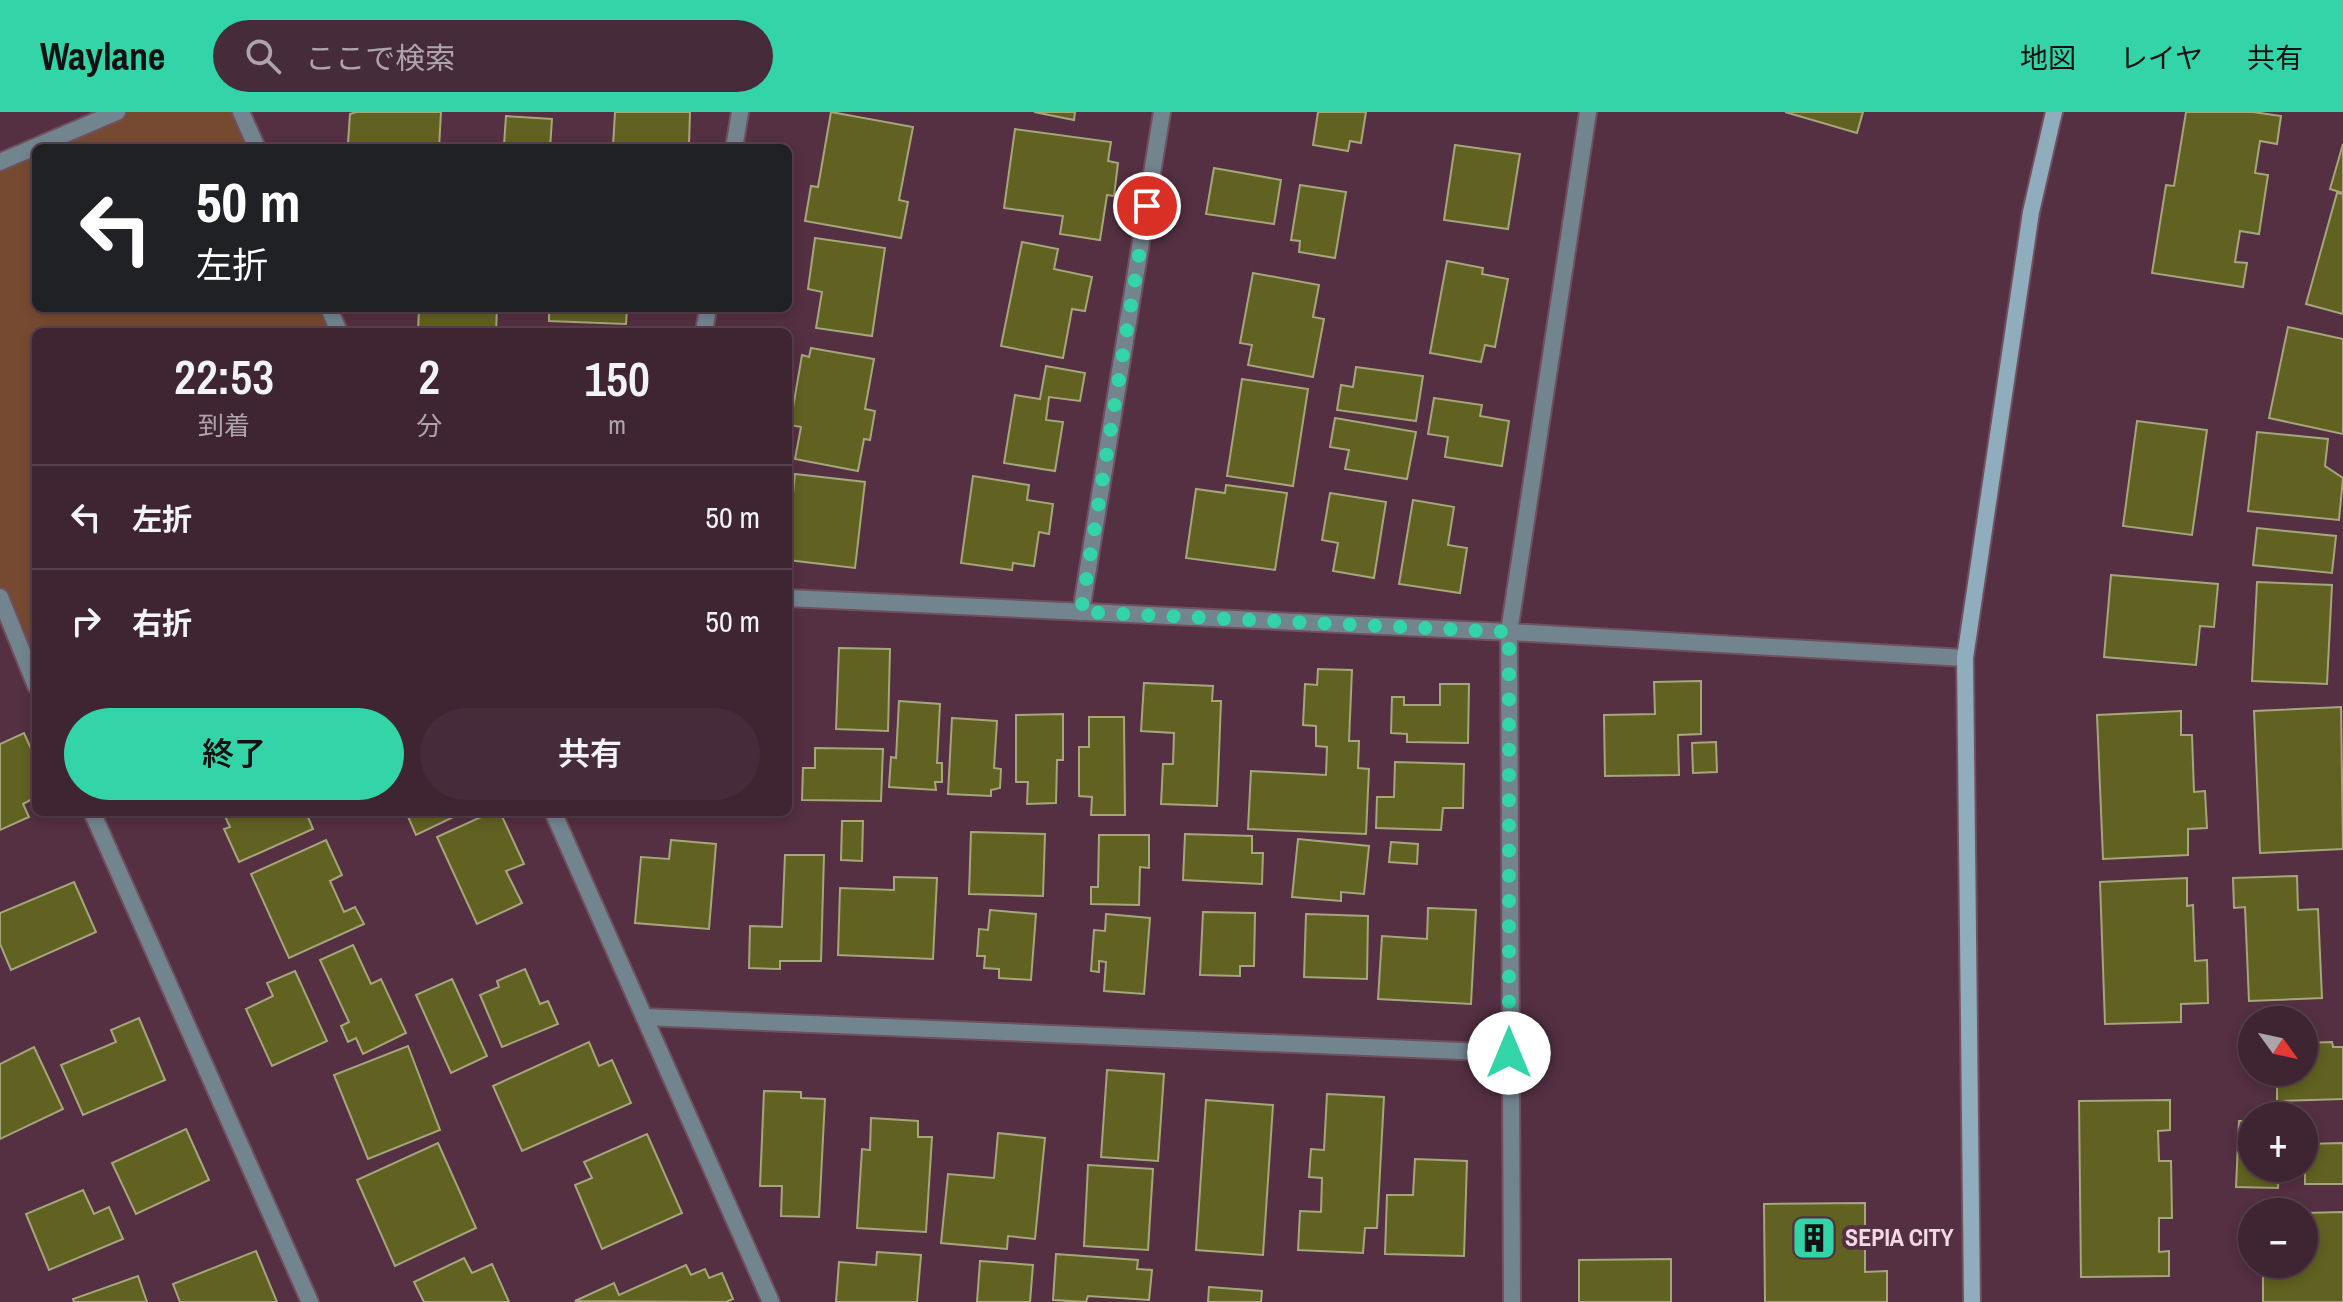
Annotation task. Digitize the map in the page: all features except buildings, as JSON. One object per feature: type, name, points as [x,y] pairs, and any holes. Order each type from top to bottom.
[{"type":"street","points":[[42,144],[117,112]]},
{"type":"street","points":[[241,112],[255,144]]},
{"type":"street","points":[[735,144],[740,112]]},
{"type":"street","points":[[1081,612],[1162,112]]},
{"type":"street","points":[[1512,1302],[1509,632],[1588,112]]},
{"type":"street","points":[[1972,1302],[1965,658],[2031,212],[2054,112]]},
{"type":"street","points":[[0,162],[32,148]]},
{"type":"street","points":[[0,597],[32,671]]},
{"type":"street","points":[[792,598],[1509,632],[1965,658]]},
{"type":"street","points":[[94,816],[310,1302]]},
{"type":"street","points":[[555,816],[771,1302]]},
{"type":"street","points":[[644,1017],[1509,1053]]},
{"type":"shaded area","points":[[117,112],[241,112],[255,144],[42,144]]},
{"type":"shaded area","points":[[32,148],[32,312],[331,312],[337,328],[32,328],[32,662],[0,597],[0,162]]},
{"type":"place","name":"SEPIA CITY","points":[[1814,1238]]},
{"type":"route","points":[[1147,206],[1081,612],[1509,632],[1509,1053]]}]
